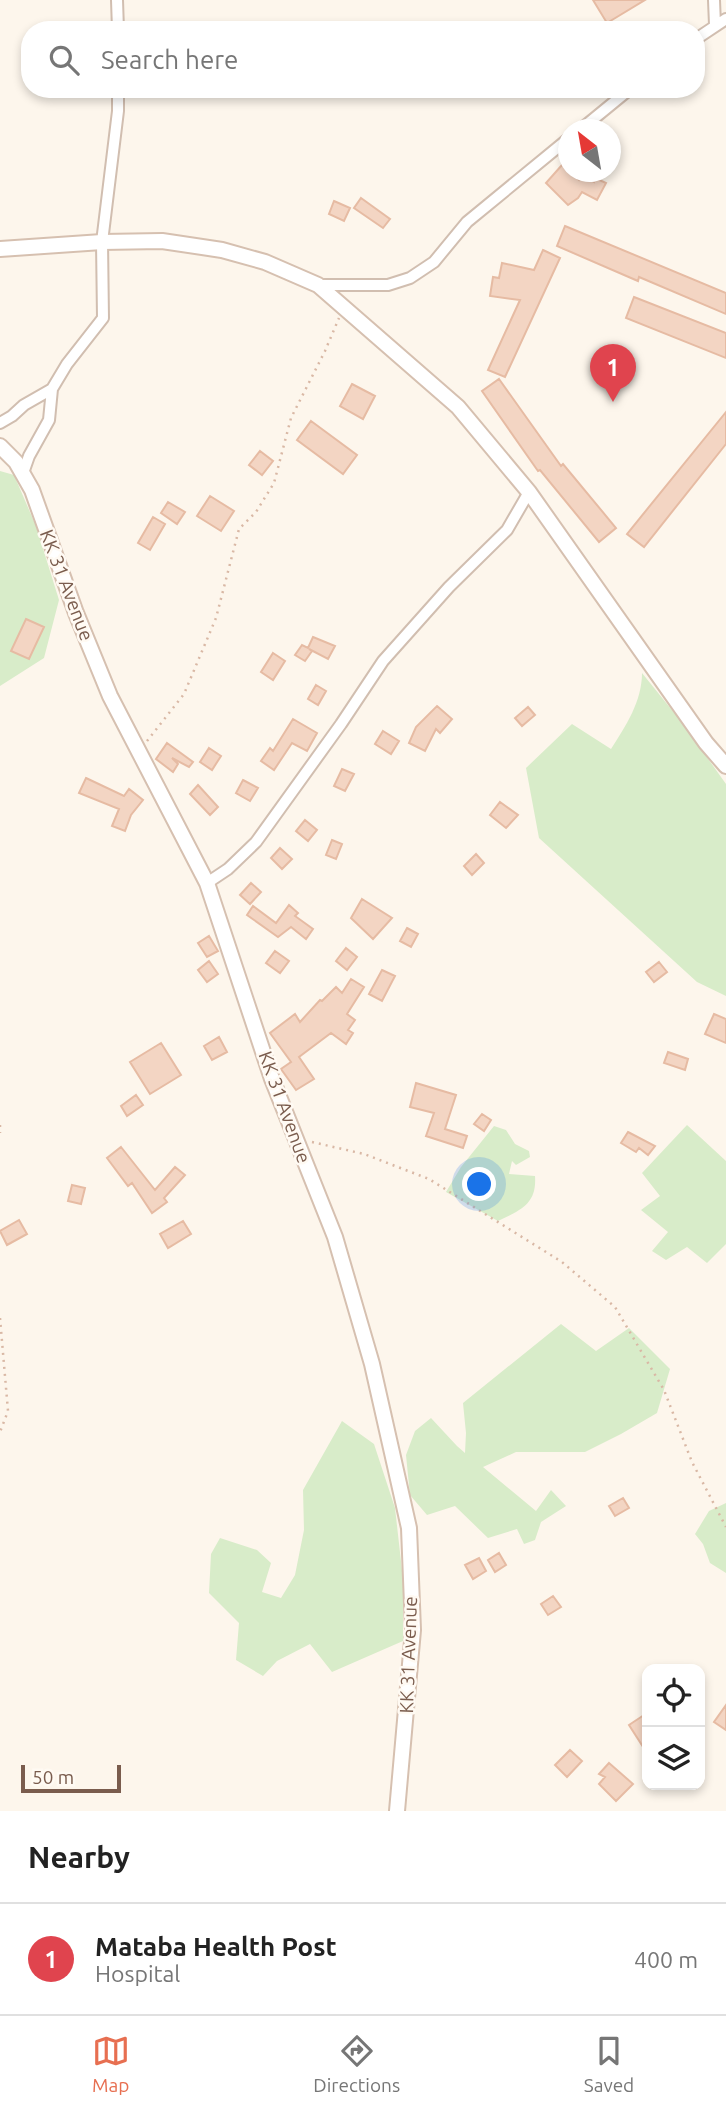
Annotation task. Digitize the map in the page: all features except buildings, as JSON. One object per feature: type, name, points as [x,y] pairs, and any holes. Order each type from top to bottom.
[{"type":"street","points":[[117,0],[118,21]]},
{"type":"street","points":[[714,0],[715,25]]},
{"type":"street","points":[[705,32],[726,19]]},
{"type":"street","points":[[23,473],[48,420],[52,389],[67,364],[103,318],[102,242],[118,98]]},
{"type":"street","points":[[594,119],[620,98]]},
{"type":"street","points":[[318,285],[388,285],[411,278],[434,262],[467,222],[558,148]]},
{"type":"street","points":[[0,248],[162,241],[222,250],[265,262],[318,285],[458,407],[529,492],[706,743],[726,766]]},
{"type":"street","points":[[0,423],[52,389]]},
{"type":"street","name":"KK 31 Avenue","points":[[0,446],[16,462],[32,490],[76,613],[110,696],[207,883],[272,1079],[335,1237],[350,1288],[372,1364],[409,1528],[413,1630],[397,1811]]},
{"type":"street","points":[[207,883],[228,869],[256,842],[333,736],[383,661],[449,587],[506,530],[529,492]]},
{"type":"path","points":[[139,752],[184,694],[216,618],[239,529],[256,512],[274,484],[291,418],[337,325],[342,307]]},
{"type":"path","points":[[0,1125],[0,1133]]},
{"type":"path","points":[[295,1137],[364,1154],[429,1180],[562,1262],[615,1307],[664,1390],[692,1462],[726,1527]]},
{"type":"path","points":[[0,1318],[8,1411],[0,1432]]},
{"type":"green space","points":[[0,471],[14,475],[36,526],[59,600],[44,658],[0,686]]},
{"type":"green space","points":[[642,673],[684,725],[726,784],[726,996],[697,982],[539,838],[526,768],[572,724],[611,749],[636,703]]},
{"type":"green space","points":[[687,1125],[726,1161],[726,1244],[707,1263],[687,1247],[666,1260],[652,1251],[668,1232],[641,1210],[660,1196],[642,1173]]},
{"type":"green space","points":[[494,1126],[506,1130],[515,1144],[529,1151],[530,1157],[516,1165],[512,1161],[509,1174],[535,1176],[533,1193],[526,1205],[498,1221],[446,1192],[461,1167]]},
{"type":"green space","points":[[561,1324],[596,1351],[629,1328],[670,1369],[657,1413],[585,1452],[516,1452],[483,1467],[536,1511],[551,1490],[566,1506],[541,1522],[535,1540],[524,1544],[517,1529],[488,1538],[455,1506],[427,1515],[410,1495],[406,1455],[415,1431],[431,1418],[465,1453],[463,1403]]},
{"type":"green space","points":[[342,1421],[374,1444],[395,1508],[403,1579],[403,1641],[332,1672],[310,1644],[277,1661],[263,1676],[236,1660],[239,1623],[209,1593],[211,1554],[220,1538],[257,1550],[271,1563],[262,1592],[281,1598],[295,1575],[304,1530],[303,1490]]},
{"type":"green space","points":[[726,1503],[726,1573],[710,1563],[703,1544],[695,1534],[709,1511]]},
{"type":"place","name":"Mataba Health Post","points":[[613,402]]}]
